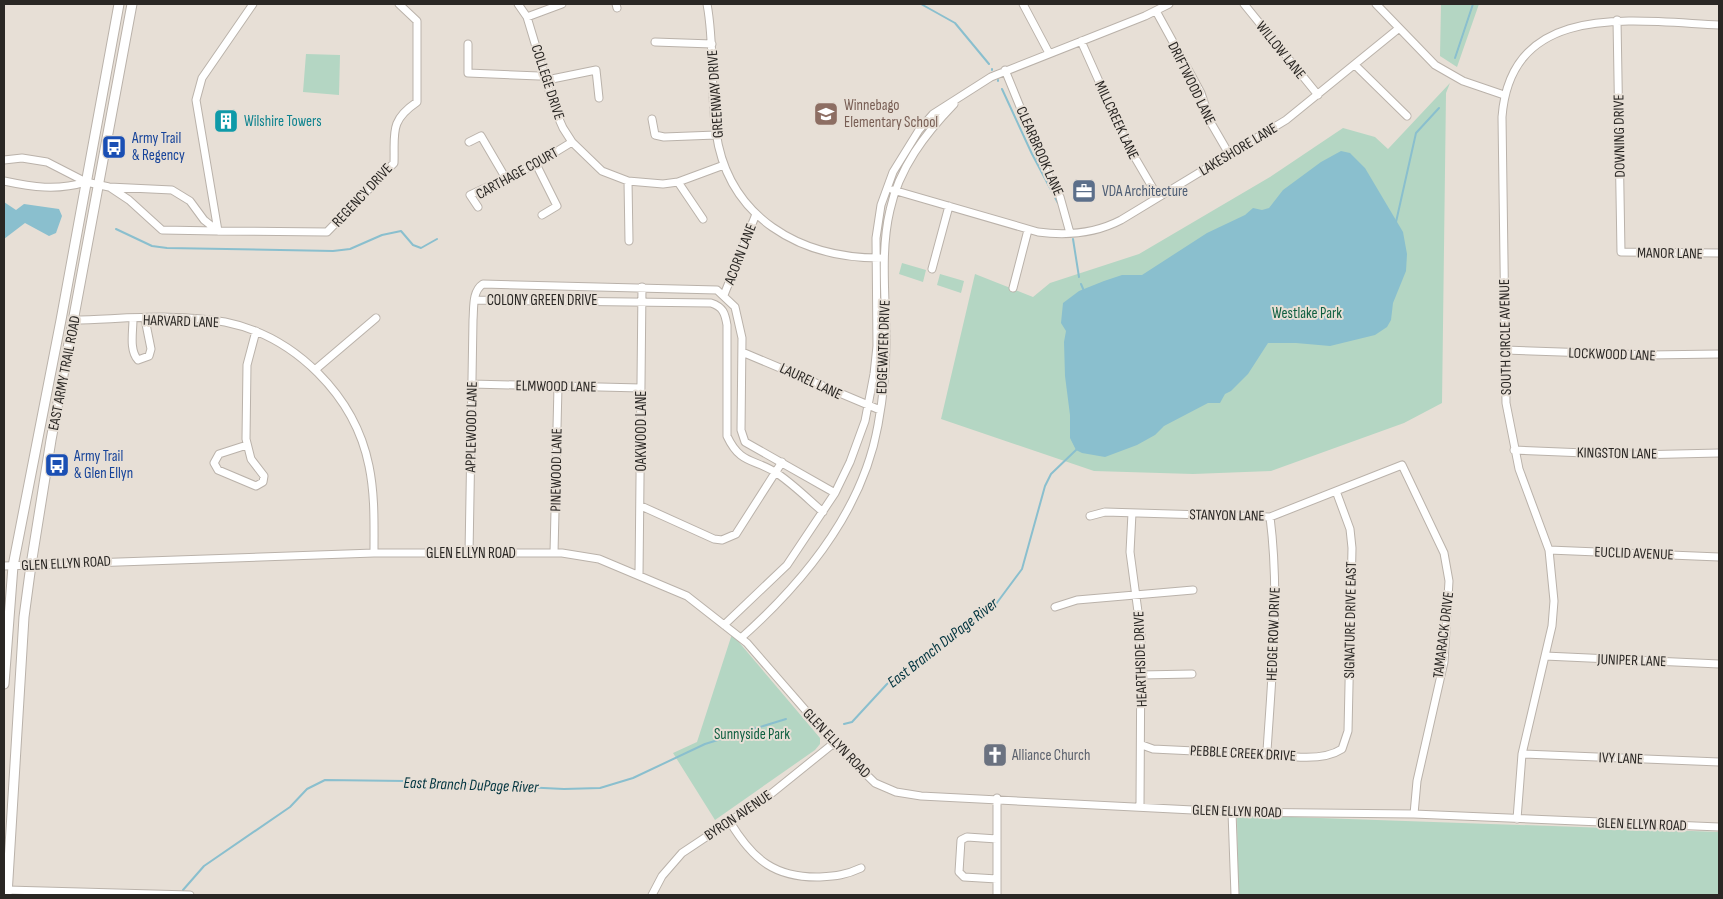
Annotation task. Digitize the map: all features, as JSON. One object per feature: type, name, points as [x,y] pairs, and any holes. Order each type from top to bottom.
[{"type":"main road","name":"EAST ARMY TRAIL ROAD","points":[[4,684],[8,566],[86,182],[118,4]]},
{"type":"main road","name":"EAST ARMY TRAIL ROAD","points":[[7,892],[24,617],[30,565],[132,4]]},
{"type":"street","points":[[218,231],[196,100],[202,78],[253,4]]},
{"type":"street","name":"REGENCY DRIVE","points":[[109,187],[129,200],[162,230],[327,232],[394,164],[396,121],[417,102],[417,21],[399,4]]},
{"type":"street","name":"COLLEGE DRIVE","points":[[518,4],[527,17],[555,110],[572,142],[602,171],[628,181],[664,184],[678,182],[724,165]]},
{"type":"street","points":[[527,17],[560,4]]},
{"type":"street","name":"GREENWAY DRIVE","points":[[707,4],[712,44],[716,135],[724,165],[738,192],[756,214],[781,234],[806,247],[837,255],[885,257]]},
{"type":"street","points":[[1023,4],[1049,53]]},
{"type":"street","name":"EDGEWATER DRIVE","points":[[724,625],[787,566],[835,493],[850,462],[869,406],[877,346],[876,258],[881,205],[893,172],[919,130],[933,114],[962,94],[1005,70],[1156,11],[1168,4]]},
{"type":"street","name":"WILLOW LANE","points":[[1244,4],[1318,95]]},
{"type":"street","points":[[1376,4],[1398,29],[1435,65],[1476,86],[1504,95]]},
{"type":"street","name":"DRIFTWOOD LANE","points":[[1156,11],[1200,93],[1211,123],[1229,154]]},
{"type":"street","name":"SOUTH CIRCLE AVENUE","points":[[1517,819],[1522,754],[1545,656],[1554,602],[1549,550],[1527,493],[1514,450],[1506,403],[1502,117],[1504,95],[1521,60],[1534,45],[1552,33],[1587,21],[1617,20],[1719,25]]},
{"type":"street","name":"DOWNING DRIVE","points":[[1617,20],[1620,252]]},
{"type":"street","name":"LAKESHORE LANE","points":[[887,189],[1028,230],[1058,235],[1070,232],[1081,234],[1112,225],[1286,120],[1398,29]]},
{"type":"street","name":"MILLCREEK LANE","points":[[1081,41],[1127,144],[1158,197]]},
{"type":"street","points":[[655,42],[712,44]]},
{"type":"street","points":[[468,44],[468,73],[546,77],[596,70],[599,98]]},
{"type":"street","points":[[1355,65],[1407,116]]},
{"type":"street","name":"CLEARBROOK LANE","points":[[1005,70],[1045,168],[1060,197],[1070,232]]},
{"type":"street","name":"EDGEWATER DRIVE","points":[[741,638],[803,574],[833,536],[857,488],[870,456],[880,410],[886,366],[885,257],[890,209],[902,174],[925,136],[962,94]]},
{"type":"street","points":[[652,119],[655,134],[664,138],[716,135]]},
{"type":"street","points":[[469,142],[481,136],[505,177]]},
{"type":"street","name":"CARTHAGE COURT","points":[[478,207],[470,195],[536,164],[572,142]]},
{"type":"street","name":"REGENCY DRIVE","points":[[4,160],[22,158],[47,162],[86,182],[109,187],[172,190],[190,201],[204,220],[218,231]]},
{"type":"street","points":[[536,164],[557,206],[542,215]]},
{"type":"street","name":"REGENCY DRIVE","points":[[4,181],[36,188],[71,187],[86,182]]},
{"type":"street","points":[[628,181],[629,241]]},
{"type":"street","points":[[678,182],[703,219]]},
{"type":"street","points":[[932,269],[949,206]]},
{"type":"street","name":"ACORN LANE","points":[[724,295],[756,214]]},
{"type":"street","points":[[1013,288],[1028,230]]},
{"type":"street","name":"MANOR LANE","points":[[1620,252],[1719,253]]},
{"type":"street","name":"COLONY GREEN DRIVE","points":[[724,295],[718,290],[710,289],[483,284],[478,287],[475,300],[711,303],[720,306],[726,315],[727,325],[727,436],[734,451],[754,464],[776,472],[822,512]]},
{"type":"street","name":"OAKWOOD LANE","points":[[640,575],[642,287]]},
{"type":"street","points":[[724,295],[735,307],[742,338],[741,430],[745,442],[835,493]]},
{"type":"street","name":"APPLEWOOD LANE","points":[[469,554],[471,384],[475,300]]},
{"type":"street","name":"HARVARD LANE","points":[[74,320],[197,318],[226,322],[256,331],[286,347],[316,368],[345,407],[361,440],[373,487],[374,553]]},
{"type":"street","points":[[316,368],[376,318]]},
{"type":"street","points":[[133,319],[134,355],[138,360],[143,360],[149,356],[150,349],[145,319]]},
{"type":"street","points":[[247,445],[219,454],[214,463],[218,470],[256,486],[263,482],[264,476],[251,459],[247,445],[247,371],[256,331]]},
{"type":"street","name":"LOCKWOOD LANE","points":[[1505,350],[1649,355],[1719,354]]},
{"type":"street","name":"LAUREL LANE","points":[[742,352],[880,410]]},
{"type":"street","name":"ELMWOOD LANE","points":[[471,384],[641,388]]},
{"type":"street","name":"PINEWOOD LANE","points":[[554,553],[558,386]]},
{"type":"street","name":"KINGSTON LANE","points":[[1514,450],[1634,455],[1719,454]]},
{"type":"street","points":[[641,506],[714,539],[722,540],[736,534],[782,462]]},
{"type":"street","name":"STANYON LANE","points":[[1090,516],[1105,512],[1270,517],[1402,465]]},
{"type":"street","name":"TAMARACK DRIVE","points":[[1402,465],[1444,553],[1449,574],[1444,662],[1416,782],[1414,814]]},
{"type":"street","name":"SIGNATURE DRIVE EAST","points":[[1336,491],[1350,529],[1352,548],[1348,731],[1342,749]]},
{"type":"street","name":"HEARTHSIDE DRIVE","points":[[1132,513],[1130,552],[1142,634],[1140,806]]},
{"type":"street","name":"HEDGE ROW DRIVE","points":[[1267,751],[1276,573],[1270,517]]},
{"type":"street","name":"EUCLID AVENUE","points":[[1549,550],[1719,557]]},
{"type":"street","name":"GLEN ELLYN ROAD","points":[[8,566],[374,553],[554,553],[599,559],[687,596],[741,638],[834,743],[875,783],[896,792],[921,796],[997,798],[1232,812],[1414,814],[1719,827]]},
{"type":"street","points":[[1055,607],[1077,600],[1193,590]]},
{"type":"street","name":"JUNIPER LANE","points":[[1545,656],[1719,664]]},
{"type":"street","points":[[1141,675],[1192,674]]},
{"type":"street","name":"BYRON AVENUE","points":[[652,895],[658,882],[674,861],[772,793],[834,743]]},
{"type":"street","name":"PEBBLE CREEK DRIVE","points":[[1142,745],[1153,748],[1256,754],[1267,751],[1280,755],[1325,757],[1342,749]]},
{"type":"street","name":"IVY LANE","points":[[1522,754],[1719,762]]},
{"type":"street","points":[[997,798],[997,895]]},
{"type":"street","points":[[1232,812],[1235,895]]},
{"type":"street","points":[[730,822],[747,848],[766,865],[781,872],[796,876],[845,876],[861,868]]},
{"type":"street","points":[[997,839],[967,837],[961,840],[959,872],[964,877],[997,879]]},
{"type":"street","points":[[7,892],[190,895]]},
{"type":"green space","points":[[1441,4],[1479,4],[1457,67],[1440,56]]},
{"type":"green space","points":[[306,54],[340,55],[339,95],[303,92]]},
{"type":"green space","name":"Westlake Park","points":[[1450,83],[1446,93],[1442,403],[1404,423],[1271,471],[1193,474],[1094,471],[941,419],[975,274],[1033,297],[1050,283],[1139,254],[1270,177],[1343,128],[1375,137],[1388,149]]},
{"type":"green space","points":[[902,263],[926,270],[923,282],[899,274]]},
{"type":"green space","points":[[940,274],[964,281],[961,293],[937,285]]},
{"type":"green space","name":"Sunnyside Park","points":[[732,634],[820,738],[820,744],[815,750],[715,820],[673,753],[697,742]]},
{"type":"green space","points":[[1237,815],[1719,832],[1719,895],[1238,895]]},
{"type":"water","points":[[1341,151],[1350,153],[1365,168],[1403,232],[1407,254],[1406,271],[1393,303],[1391,320],[1387,327],[1375,335],[1330,346],[1268,343],[1248,374],[1231,391],[1225,394],[1220,403],[1208,403],[1164,426],[1155,435],[1137,445],[1105,457],[1082,453],[1076,450],[1070,438],[1070,415],[1065,376],[1064,342],[1066,331],[1061,323],[1063,303],[1079,291],[1104,281],[1122,275],[1142,275],[1207,233],[1245,215],[1253,208],[1262,210],[1269,208],[1283,190],[1321,162]]},
{"type":"water","points":[[4,202],[16,210],[24,204],[59,209],[62,216],[56,233],[49,236],[25,223],[4,239]]},
{"type":"waterway","points":[[921,4],[955,23],[989,64]]},
{"type":"waterway","points":[[1455,58],[1473,4]]},
{"type":"waterway","points":[[1002,89],[1032,154],[1058,203]]},
{"type":"waterway","points":[[1396,222],[1416,133],[1439,108]]},
{"type":"waterway","points":[[116,229],[152,246],[167,248],[333,251],[350,249],[382,235],[401,231],[413,245],[421,248],[437,239]]},
{"type":"waterway","points":[[1073,239],[1079,277]]},
{"type":"waterway","points":[[1081,284],[1084,291]]},
{"type":"waterway","name":"East Branch DuPage River","points":[[844,724],[852,722],[887,684],[996,604],[1022,569],[1045,486],[1051,474],[1076,450]]},
{"type":"waterway","name":"East Branch DuPage River","points":[[183,890],[204,866],[290,807],[307,789],[325,780],[405,781],[564,789],[600,788],[633,778],[705,744],[786,719]]},
{"type":"place","name":"Winnebago Elementary School","points":[[826,114]]},
{"type":"place","name":"Wilshire Towers","points":[[226,121]]},
{"type":"place","name":"Army Trail & Regency","points":[[114,147]]},
{"type":"place","name":"VDA Architecture","points":[[1084,191]]},
{"type":"place","name":"Army Trail & Glen Ellyn","points":[[57,465]]},
{"type":"place","name":"Alliance Church","points":[[995,755]]}]
